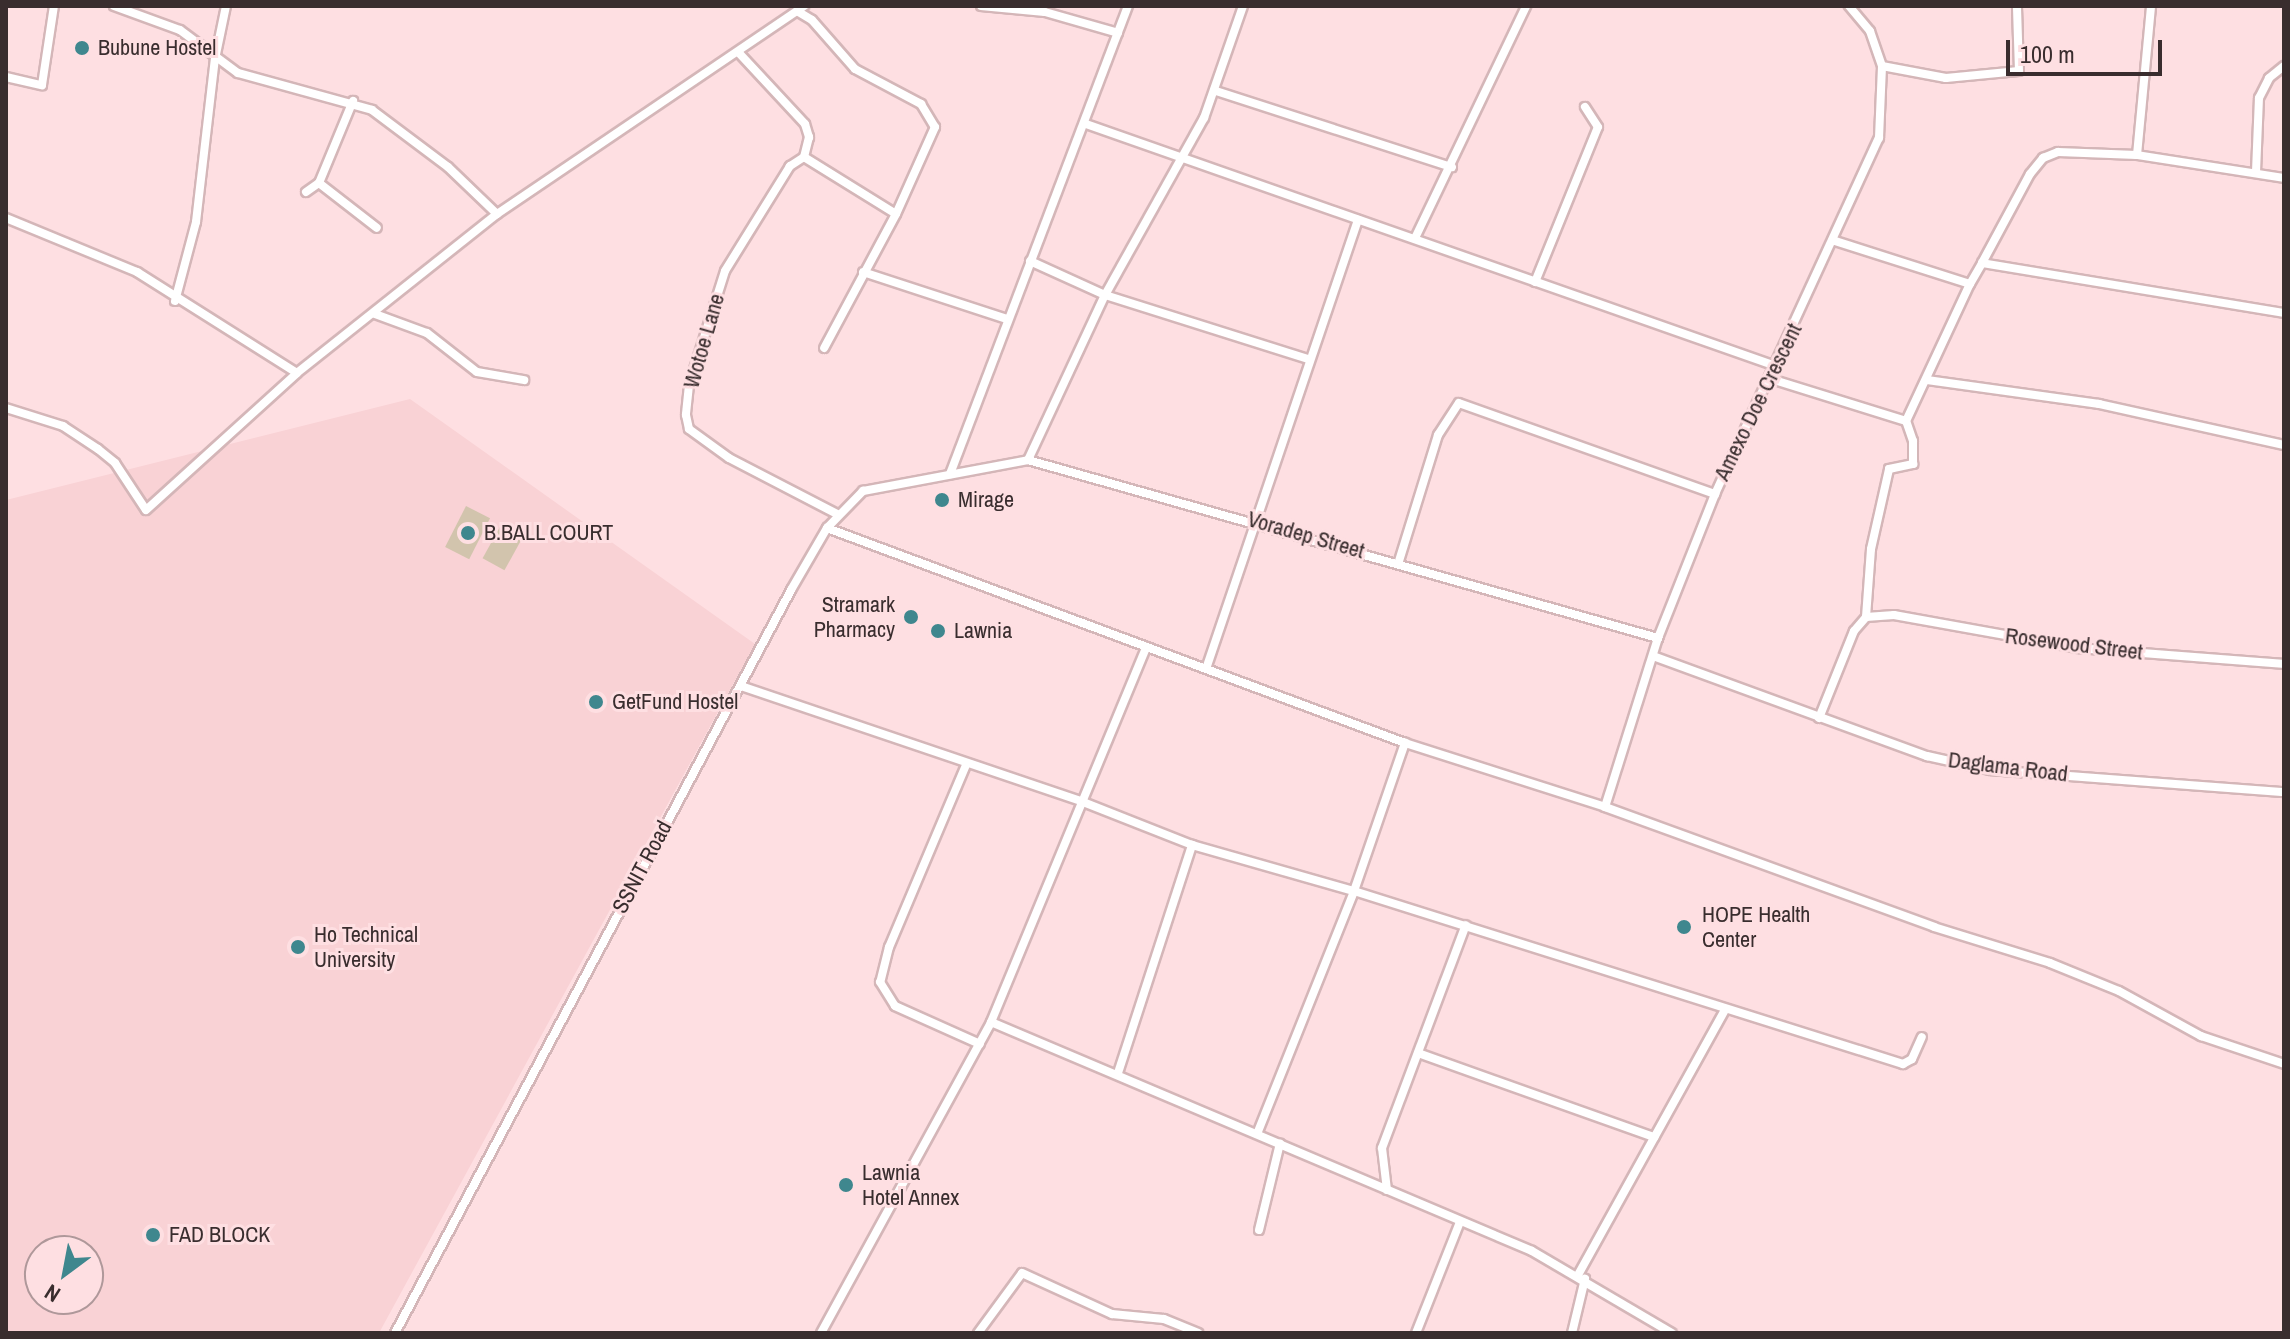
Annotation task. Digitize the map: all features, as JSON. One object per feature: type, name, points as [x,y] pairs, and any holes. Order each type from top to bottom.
[{"type":"street","points":[[6,77],[42,85],[54,6]]},
{"type":"street","points":[[114,6],[180,30],[215,59],[238,73],[353,101],[448,167],[497,214]]},
{"type":"street","points":[[175,301],[196,222],[215,59],[226,6]]},
{"type":"street","points":[[981,6],[1045,12],[1118,33]]},
{"type":"street","points":[[950,474],[1007,319],[1086,124],[1128,6]]},
{"type":"street","points":[[1028,460],[1105,295],[1184,159],[1216,91],[1243,6]]},
{"type":"street","points":[[1416,236],[1452,167],[1526,6]]},
{"type":"street","name":"Amexo Doe Crescent","points":[[1605,807],[1658,638],[1715,494],[1835,241],[1879,138],[1882,66],[1870,31],[1849,6]]},
{"type":"street","points":[[1882,66],[1946,78],[2019,71],[2017,6]]},
{"type":"street","points":[[2137,155],[2151,6]]},
{"type":"street","points":[[6,408],[63,426],[98,449],[115,463],[146,510],[297,373],[497,214],[739,53],[801,8],[855,69],[929,114],[935,127],[896,214],[824,348]]},
{"type":"street","points":[[739,53],[780,104],[805,124],[809,137],[804,157],[896,214]]},
{"type":"street","points":[[2256,172],[2259,98],[2269,78],[2284,66]]},
{"type":"street","points":[[1216,91],[1452,167]]},
{"type":"street","points":[[306,192],[319,183],[353,101]]},
{"type":"street","points":[[1535,282],[1598,127],[1585,107]]},
{"type":"street","points":[[1086,124],[1358,220],[1416,236],[1535,282],[1776,366]]},
{"type":"street","points":[[1819,718],[1854,631],[1866,617],[1871,549],[1889,469],[1913,464],[1916,455],[1906,421],[1970,284],[2043,158],[2058,152],[2137,155],[2284,178]]},
{"type":"street","name":"Wotoe Lane","points":[[804,157],[790,166],[725,271],[689,385],[686,415],[689,429],[729,458],[837,514]]},
{"type":"street","points":[[319,183],[377,228]]},
{"type":"street","points":[[6,218],[137,272],[175,301],[297,373]]},
{"type":"street","points":[[1207,666],[1308,359],[1358,220]]},
{"type":"street","points":[[1835,241],[1970,284]]},
{"type":"street","points":[[1030,261],[1105,295],[1308,359]]},
{"type":"street","points":[[1982,263],[2284,313]]},
{"type":"street","points":[[863,272],[1007,319]]},
{"type":"street","points":[[375,314],[427,333],[477,372],[524,380]]},
{"type":"street","points":[[1771,379],[1906,421]]},
{"type":"street","points":[[1927,380],[2099,404],[2284,445]]},
{"type":"street","points":[[1399,561],[1438,435],[1459,403],[1715,494]]},
{"type":"street","name":"Voradep Street","points":[[950,474],[1028,460],[1399,561],[1658,638]]},
{"type":"street","name":"SSNIT Road","points":[[395,1333],[827,528],[837,514],[863,491],[950,474]]},
{"type":"street","points":[[827,528],[1146,647],[1207,666],[1405,743],[1605,807],[1934,927],[2050,963],[2119,991],[2201,1036],[2284,1064]]},
{"type":"street","name":"Rosewood Street","points":[[1866,617],[1894,615],[2078,648],[2284,664]]},
{"type":"street","points":[[821,1333],[991,1022],[1146,647]]},
{"type":"street","name":"Daglama Road","points":[[1653,656],[1927,756],[1990,770],[2284,792]]},
{"type":"street","points":[[741,686],[966,765],[1083,802],[1192,845],[1466,925],[1725,1010],[1903,1064],[1912,1059],[1922,1037]]},
{"type":"street","points":[[1257,1134],[1354,891],[1405,743]]},
{"type":"street","points":[[966,765],[893,936],[880,982],[895,1006],[980,1044]]},
{"type":"street","points":[[1118,1073],[1192,845]]},
{"type":"street","points":[[1387,1190],[1382,1148],[1466,925]]},
{"type":"street","points":[[1572,1333],[1582,1277],[1654,1137],[1725,1010]]},
{"type":"street","points":[[991,1022],[1118,1073],[1582,1277],[1672,1333]]},
{"type":"street","points":[[1418,1053],[1654,1137]]},
{"type":"street","points":[[1259,1230],[1280,1143]]},
{"type":"street","points":[[1416,1333],[1460,1222]]},
{"type":"street","points":[[978,1333],[1022,1273],[1112,1314],[1164,1319],[1198,1333]]},
{"type":"shaded area","name":"Ho Technical University","points":[[410,399],[755,644],[379,1333],[6,1333],[6,500]]},
{"type":"shaded area","name":"B.BALL COURT","points":[[466,506],[490,518],[469,559],[445,547]]},
{"type":"shaded area","points":[[501,525],[523,537],[504,570],[483,558]]},
{"type":"place","name":"Bubune Hostel","points":[[82,48]]},
{"type":"place","name":"Mirage","points":[[942,500]]},
{"type":"place","name":"B.BALL COURT","points":[[468,533]]},
{"type":"place","name":"Stramark Pharmacy","points":[[911,617]]},
{"type":"place","name":"Lawnia","points":[[938,631]]},
{"type":"place","name":"GetFund Hostel","points":[[596,702]]},
{"type":"place","name":"HOPE Health Center","points":[[1684,927]]},
{"type":"place","name":"Ho Technical University","points":[[298,947]]},
{"type":"place","name":"Lawnia Hotel Annex","points":[[846,1185]]},
{"type":"place","name":"FAD BLOCK","points":[[153,1235]]}]
